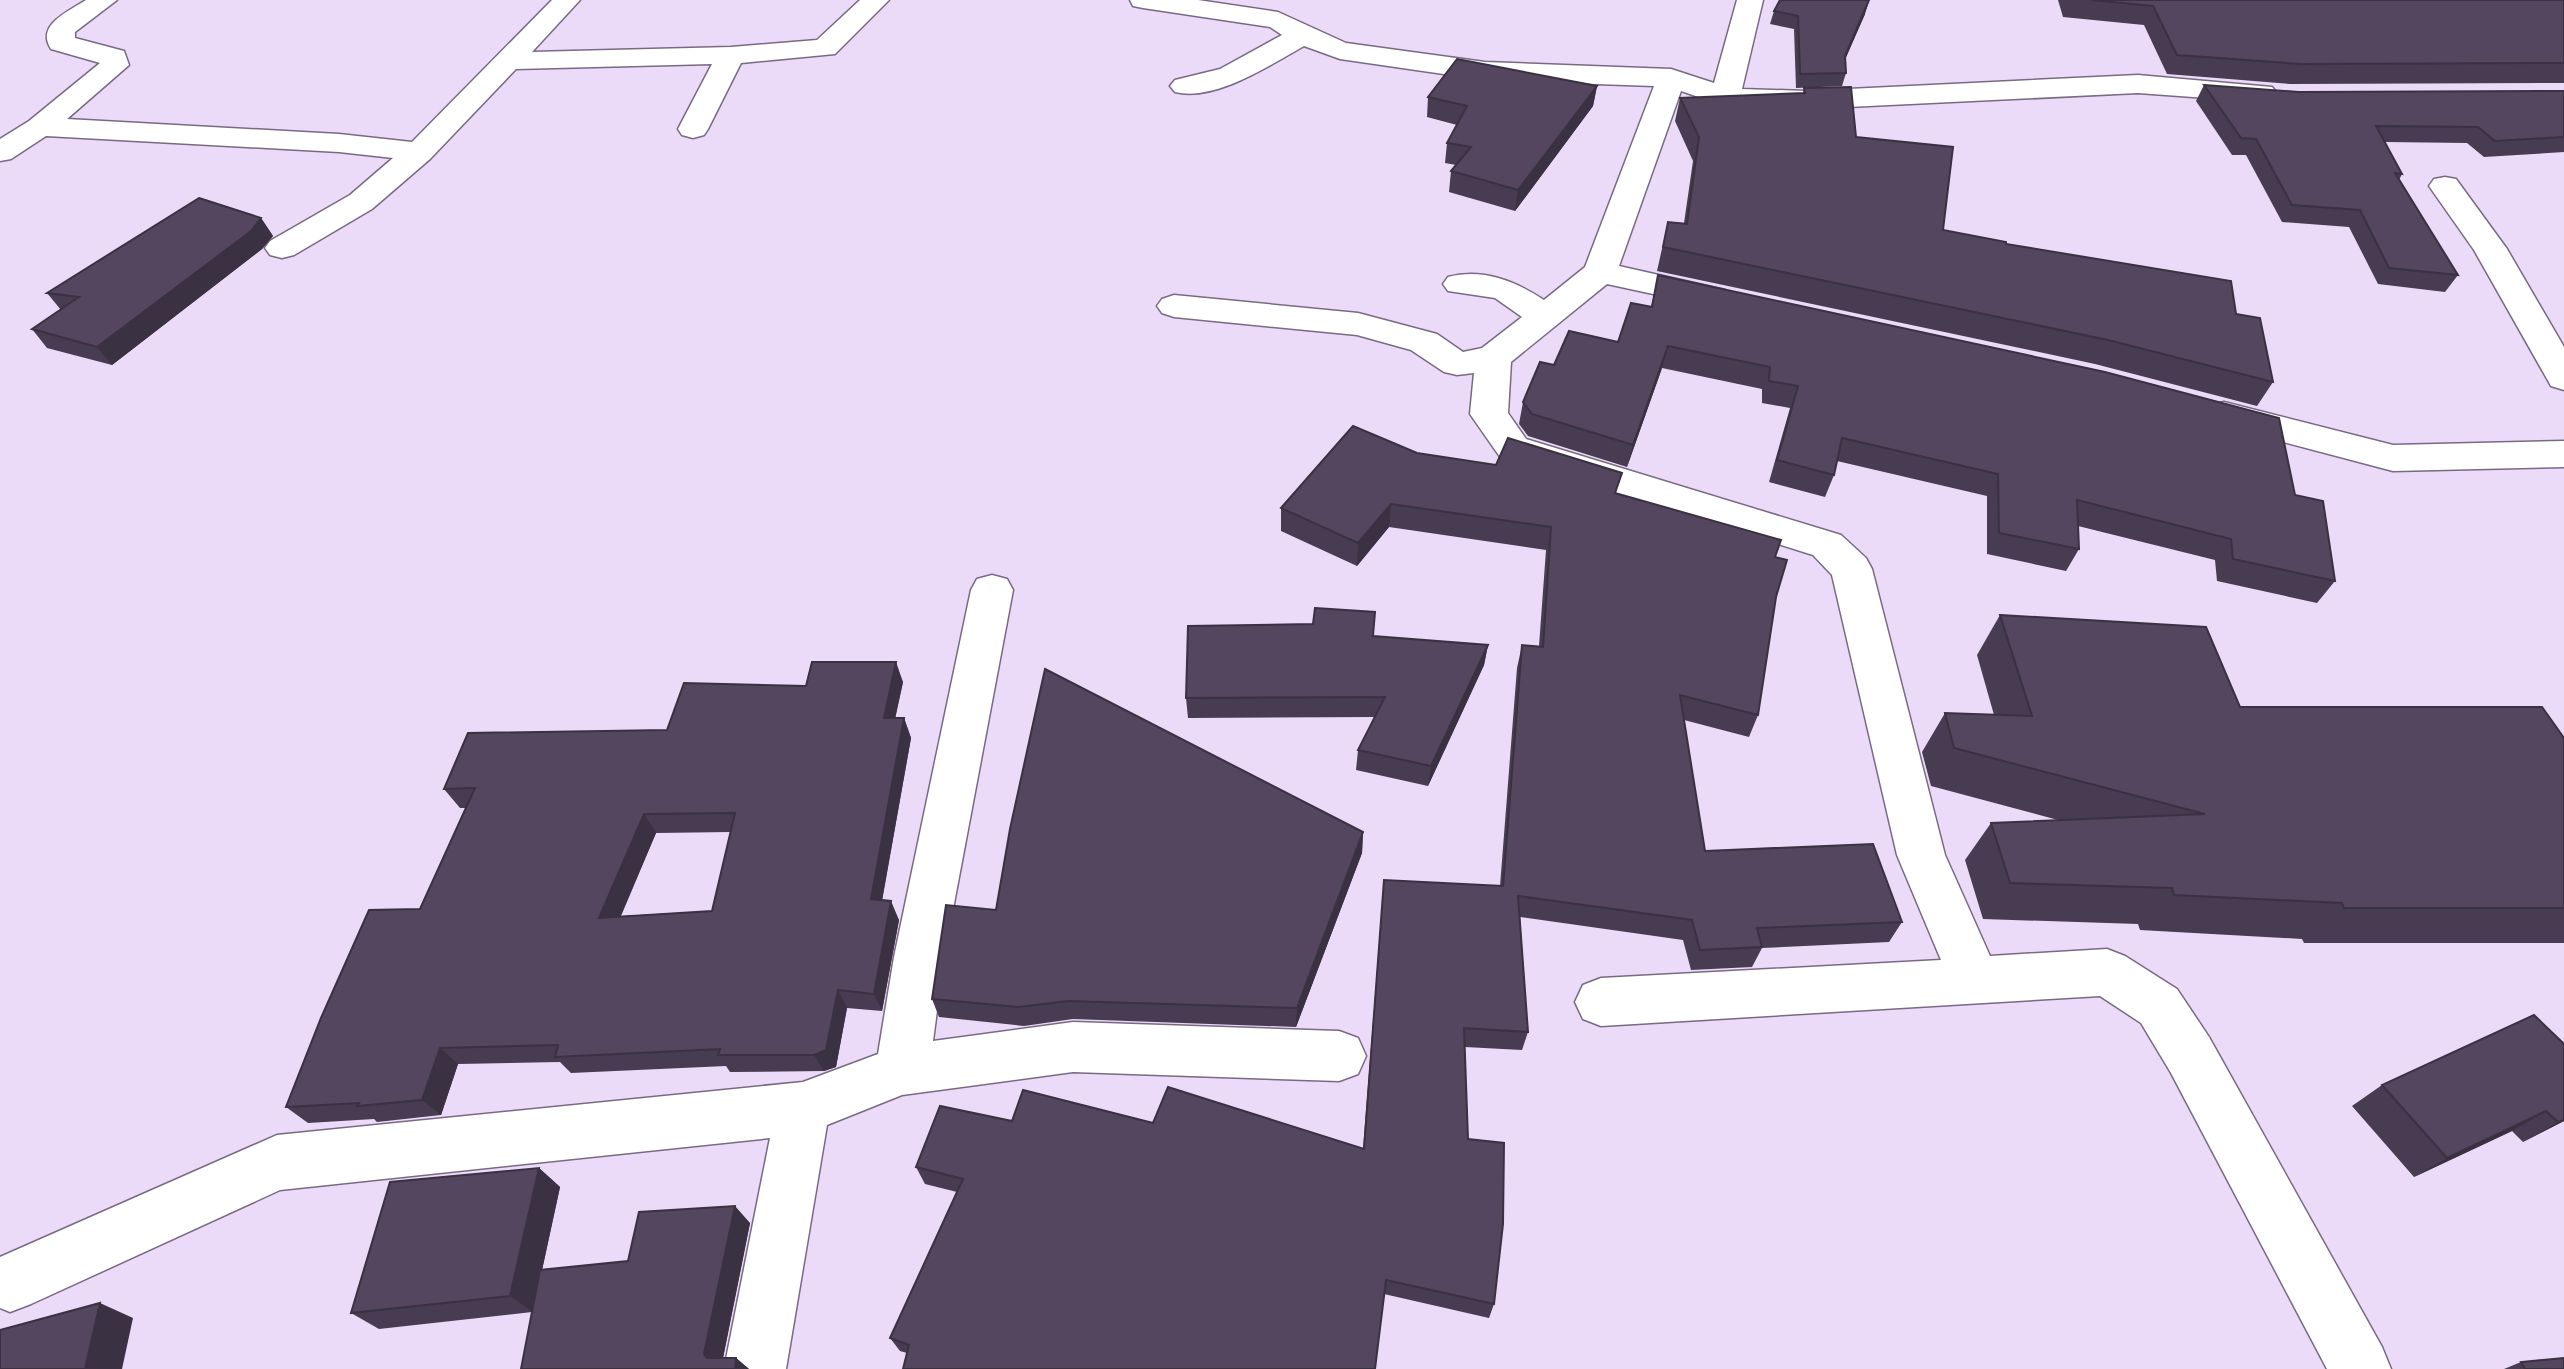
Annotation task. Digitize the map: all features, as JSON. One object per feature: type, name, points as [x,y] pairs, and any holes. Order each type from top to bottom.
[{"type":"street","points":[[0,152],[40,127],[115,65],[114,57],[61,43],[61,29],[104,0]]},
{"type":"street","points":[[282,248],[361,202],[419,152],[567,0]]},
{"type":"street","points":[[506,61],[731,55],[825,48],[876,0]]},
{"type":"street","points":[[1143,0],[1278,20],[1302,36],[1340,51],[1485,71],[1671,78],[1725,97],[1807,100],[2138,84],[2290,96]]},
{"type":"street","points":[[1725,97],[1750,0]]},
{"type":"street","points":[[1185,86],[1229,76],[1302,36]]},
{"type":"street","points":[[693,129],[731,55]]},
{"type":"street","points":[[1174,306],[1358,324],[1424,342],[1457,364],[1493,358],[1600,272],[1671,78]]},
{"type":"street","points":[[40,127],[339,143],[419,152]]},
{"type":"street","points":[[2445,186],[2490,249],[2564,378]]},
{"type":"street","points":[[1600,272],[1739,302]]},
{"type":"street","points":[[1460,284],[1504,289],[1545,316]]},
{"type":"street","points":[[1493,358],[1489,414],[1513,448],[1827,545],[1851,569],[1921,855],[1975,980]]},
{"type":"street","points":[[2199,407],[2393,458],[2564,454]]},
{"type":"street","points":[[902,1070],[919,957],[992,590]]},
{"type":"street","points":[[1601,1002],[2107,972],[2159,1006],[2197,1068],[2360,1369]]},
{"type":"street","points":[[10,1283],[277,1163],[803,1108],[902,1070],[1073,1047],[1339,1056]]},
{"type":"street","points":[[755,1369],[803,1108]]},
{"type":"building","points":[[1780,0],[1869,0],[1845,56],[1846,73],[1800,74],[1798,16],[1774,11]]},
{"type":"building","points":[[2091,0],[2564,0],[2564,63],[2301,64],[2177,55],[2153,6]]},
{"type":"building","points":[[1457,59],[1597,86],[1518,190],[1451,171],[1471,147],[1447,143],[1467,106],[1428,97]]},
{"type":"building","points":[[2204,85],[2299,92],[2564,91],[2564,137],[2495,141],[2478,127],[2376,126],[2402,174],[2395,173],[2458,275],[2389,268],[2360,210],[2292,205],[2256,139],[2241,138]]},
{"type":"building","points":[[1851,87],[1856,137],[1953,147],[1943,230],[2006,244],[2231,281],[2236,314],[2260,318],[2273,382],[2108,340],[1663,247],[1668,222],[1687,224],[1699,137],[1680,98],[1805,93],[1804,88]]},
{"type":"building","points":[[199,198],[261,218],[251,231],[97,347],[32,329],[79,297],[47,293]]},
{"type":"building","points":[[1658,275],[2105,372],[2279,418],[2295,495],[2323,501],[2335,581],[2233,559],[2231,539],[2077,500],[2079,549],[1999,533],[1998,474],[1842,438],[1834,475],[1777,460],[1798,386],[1769,381],[1770,367],[1668,346],[1633,445],[1532,414],[1523,402],[1540,362],[1554,365],[1569,331],[1618,342],[1631,303],[1652,307]]},
{"type":"building","points":[[1353,426],[1417,453],[1496,465],[1508,438],[1622,473],[1615,493],[1781,540],[1775,557],[1787,560],[1776,597],[1758,715],[1680,695],[1705,851],[1873,844],[1902,922],[1757,928],[1762,947],[1700,950],[1692,920],[1518,896],[1528,1032],[1464,1028],[1468,1139],[1504,1143],[1503,1224],[1494,1304],[1386,1280],[1375,1369],[903,1369],[909,1345],[890,1338],[963,1179],[916,1167],[940,1106],[1012,1121],[1023,1090],[1153,1123],[1168,1087],[1364,1149],[1384,880],[1503,886],[1522,645],[1543,647],[1551,527],[1391,504],[1358,543],[1281,508]]},
{"type":"building","points":[[1315,608],[1375,612],[1373,636],[1488,645],[1431,766],[1358,750],[1385,697],[1186,698],[1188,626],[1313,624]]},
{"type":"building","points":[[2000,615],[2206,627],[2240,707],[2542,707],[2564,738],[2564,908],[2344,908],[2342,903],[2174,895],[2172,888],[2010,883],[1991,823],[2205,814],[1954,748],[1945,713],[2032,716]]},
{"type":"building","points":[[812,662],[896,662],[884,718],[904,718],[871,899],[891,901],[874,994],[838,990],[826,1050],[814,1055],[718,1055],[720,1049],[555,1057],[558,1045],[440,1048],[422,1100],[357,1106],[359,1103],[286,1107],[369,910],[420,909],[475,788],[444,789],[468,733],[667,730],[684,683],[806,686]],"holes":[[[735,813],[712,911],[599,918],[644,814]]]},
{"type":"building","points":[[1045,669],[1363,832],[1297,1008],[1068,1001],[1019,1007],[932,999],[946,905],[996,910],[1010,829]]},
{"type":"building","points":[[2534,1015],[2564,1044],[2564,1120],[2558,1122],[2546,1111],[2447,1158],[2382,1085]]},
{"type":"building","points":[[539,1168],[510,1296],[351,1313],[390,1182]]},
{"type":"building","points":[[735,1206],[704,1354],[707,1358],[736,1358],[735,1369],[521,1369],[540,1270],[628,1261],[639,1212]]},
{"type":"building","points":[[100,1303],[85,1369],[0,1369],[0,1330]]},
{"type":"building","points":[[2564,1358],[2564,1369],[2525,1369],[2521,1362]]}]
